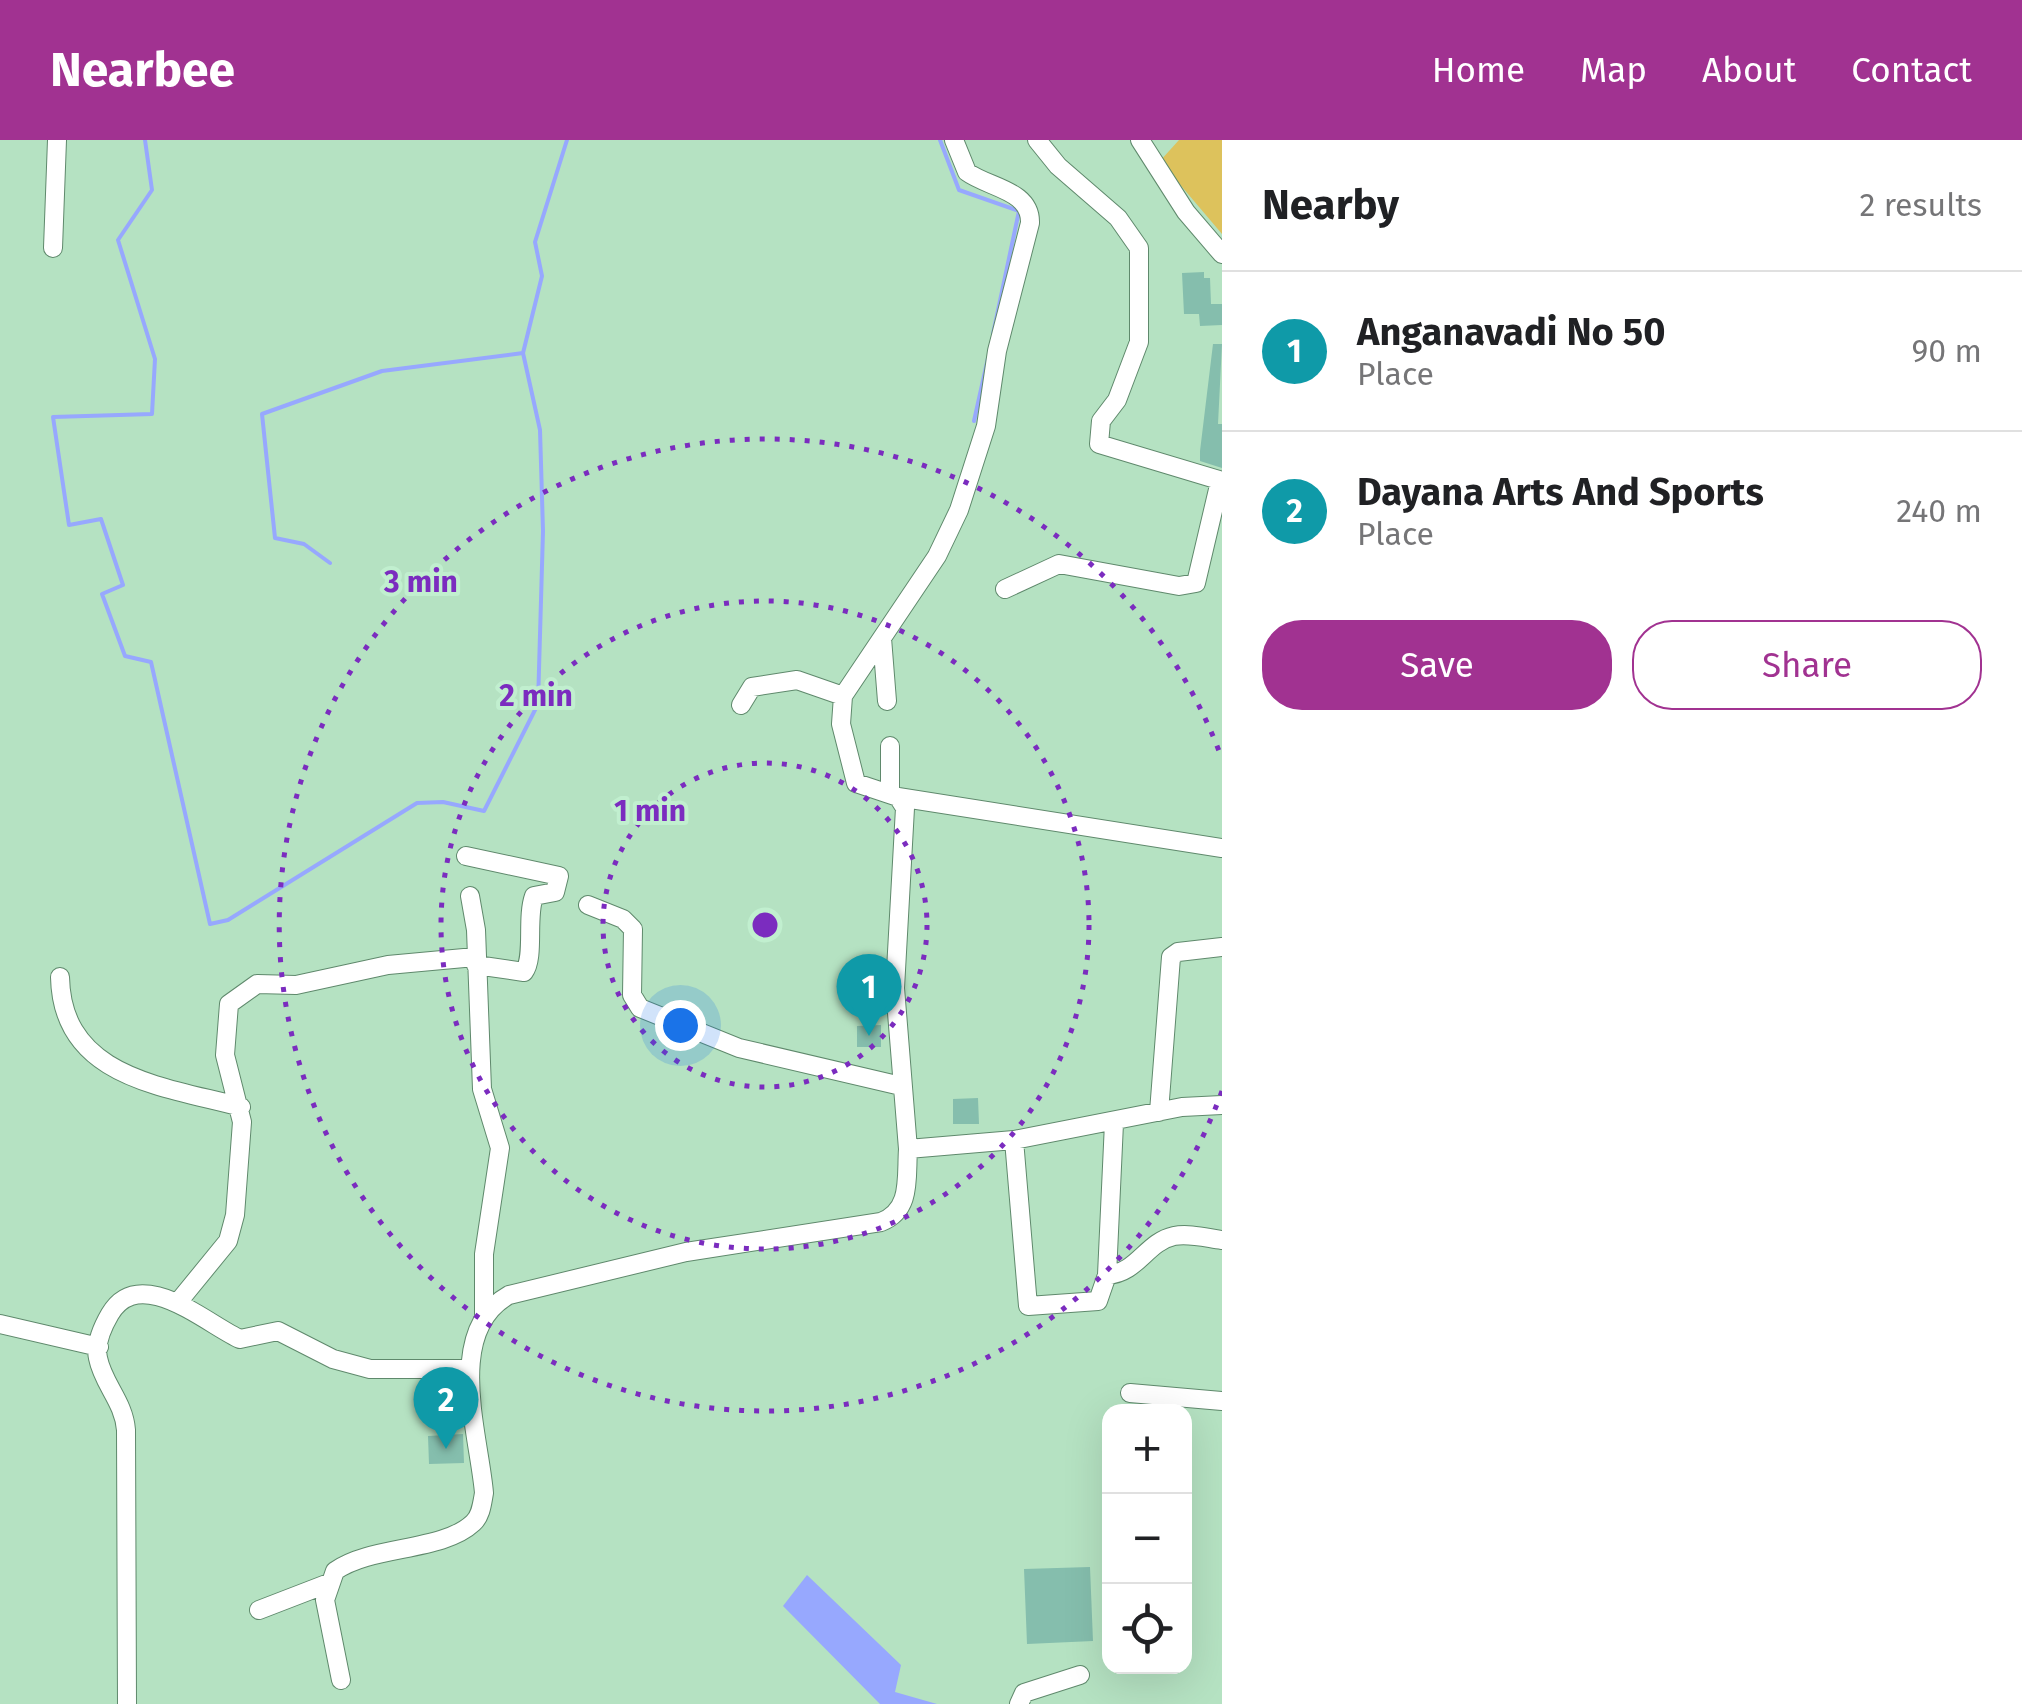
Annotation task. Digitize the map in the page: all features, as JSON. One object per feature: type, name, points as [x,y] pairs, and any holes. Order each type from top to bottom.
[{"type":"street","points":[[52,248],[57,140]]},
{"type":"street","points":[[954,140],[967,172],[1020,198],[1030,212],[1030,223],[997,351],[986,426],[959,510],[937,556],[843,696],[841,724],[854,780],[867,790],[894,795],[1222,848]]},
{"type":"street","points":[[1006,588],[1059,564],[1179,586],[1196,583],[1221,481],[1099,444],[1101,421],[1117,400],[1139,342],[1139,248],[1118,218],[1058,166],[1037,140]]},
{"type":"street","points":[[1148,143],[1186,212],[1222,254]]},
{"type":"street","points":[[882,638],[887,701]]},
{"type":"street","points":[[741,704],[752,687],[785,679],[843,696]]},
{"type":"street","points":[[484,1314],[509,1294],[686,1252],[881,1222],[896,1216],[905,1202],[908,1149],[895,988],[905,813],[894,795],[890,746]]},
{"type":"street","points":[[179,1301],[228,1241],[235,1215],[241,1106],[225,1055],[229,1004],[257,984],[296,985],[388,965],[475,961],[524,972],[529,964],[531,904],[539,893],[555,892],[559,876],[466,856]]},
{"type":"street","points":[[259,1610],[329,1583],[345,1564],[457,1533],[474,1523],[484,1493],[470,1369],[484,1314],[484,1254],[500,1148],[482,1090],[470,896]]},
{"type":"street","points":[[588,905],[624,919],[633,929],[632,996],[640,1008],[739,1048],[901,1086]]},
{"type":"street","points":[[1159,1112],[1171,957],[1185,950],[1222,947]]},
{"type":"street","points":[[60,977],[66,1024],[115,1071],[241,1106]]},
{"type":"street","points":[[908,1149],[1014,1140],[1159,1112],[1222,1106]]},
{"type":"street","points":[[1014,1140],[1027,1304],[1093,1303],[1102,1298],[1107,1275],[1114,1123]]},
{"type":"street","points":[[1107,1275],[1128,1272],[1167,1238],[1222,1240]]},
{"type":"street","points":[[127,1704],[125,1412],[98,1356],[103,1325],[120,1303],[143,1295],[179,1301],[240,1339],[278,1330],[332,1359],[370,1368],[470,1369]]},
{"type":"street","points":[[0,1324],[99,1347]]},
{"type":"street","points":[[1130,1394],[1222,1401]]},
{"type":"street","points":[[329,1583],[326,1622],[341,1680]]},
{"type":"street","points":[[1018,1704],[1024,1693],[1080,1675]]},
{"type":"shaded area","points":[[1179,140],[1222,140],[1222,234],[1160,161]]},
{"type":"water","points":[[807,1575],[901,1665],[895,1692],[937,1704],[880,1704],[783,1606]]},
{"type":"building","points":[[1204,272],[1204,278],[1210,278],[1211,304],[1222,304],[1222,325],[1200,326],[1199,314],[1184,314],[1182,273]]},
{"type":"building","points":[[1213,344],[1222,344],[1218,424],[1222,424],[1222,468],[1200,461]]},
{"type":"building","points":[[881,1025],[881,1047],[857,1047],[857,1026]]},
{"type":"building","points":[[978,1098],[979,1124],[953,1124],[953,1099]]},
{"type":"building","points":[[463,1434],[464,1463],[429,1464],[428,1436]]},
{"type":"building","points":[[1090,1567],[1093,1641],[1027,1644],[1024,1569]]},
{"type":"waterway","points":[[145,140],[152,190],[118,240],[155,359],[152,414],[53,417],[69,525],[101,519],[123,585],[102,594],[125,656],[151,662],[210,924],[228,920],[417,803],[443,802],[484,811],[538,704],[543,531],[540,430],[523,353],[542,276],[535,242],[567,140]]},
{"type":"waterway","points":[[940,140],[959,190],[1019,211],[993,334]]},
{"type":"waterway","points":[[330,563],[304,544],[275,538],[262,414],[382,371],[523,353]]},
{"type":"waterway","points":[[974,421],[988,358]]},
{"type":"place","name":"Anganavadi No 50","points":[[869,1036]]},
{"type":"place","name":"Dayana Arts And Sports","points":[[446,1449]]}]
